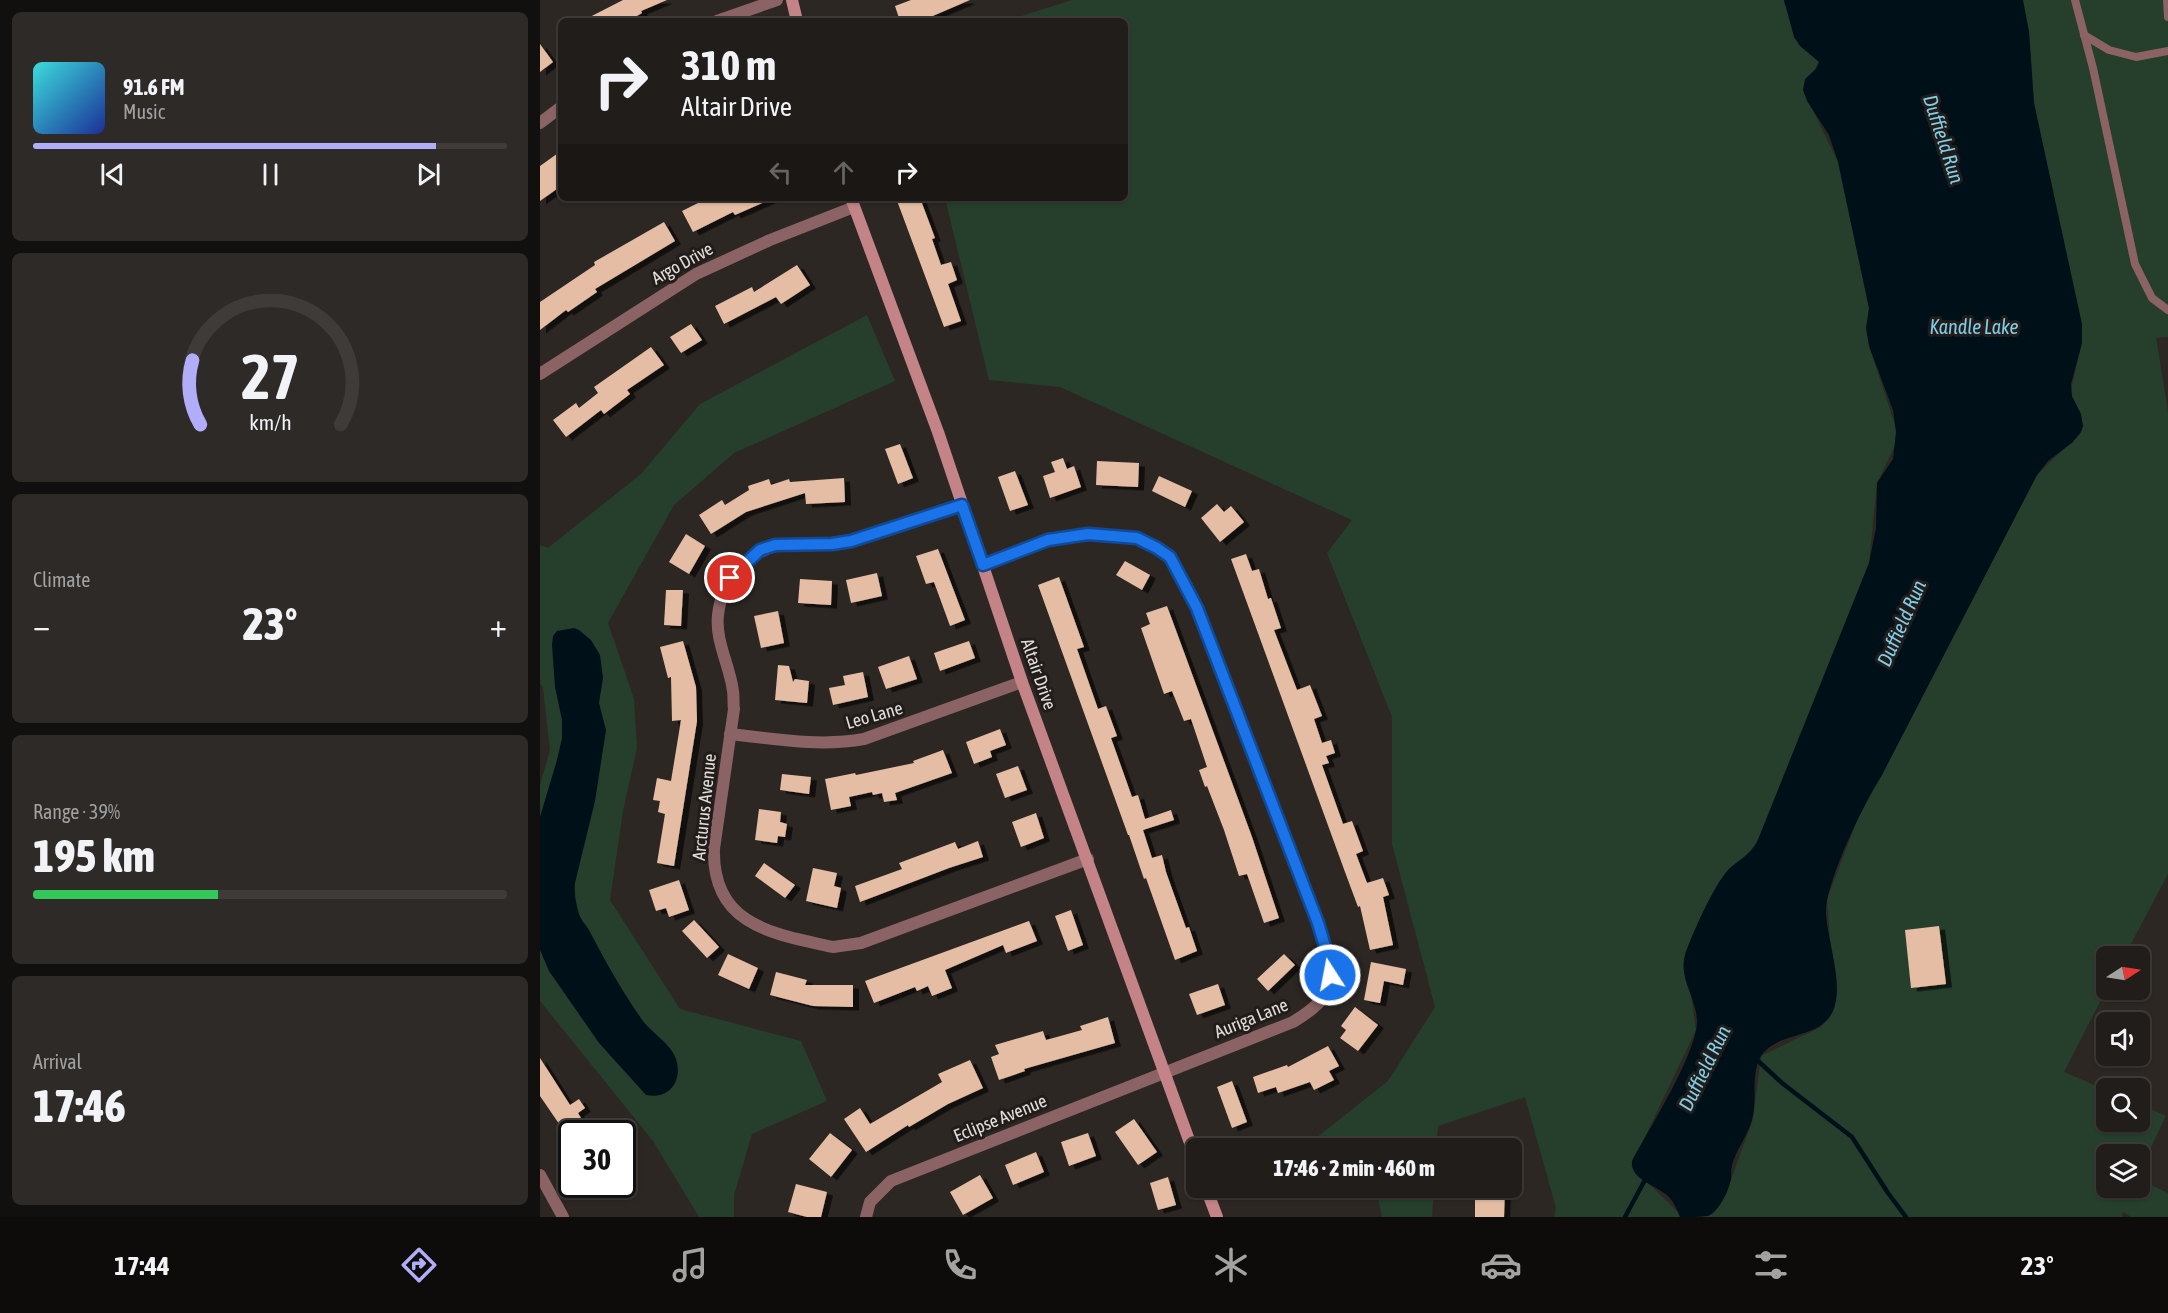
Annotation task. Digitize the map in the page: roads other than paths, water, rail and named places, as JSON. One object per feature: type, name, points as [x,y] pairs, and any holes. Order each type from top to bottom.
[{"type":"street","points":[[726,18],[777,0]]},
{"type":"street","points":[[792,0],[796,18]]},
{"type":"street","points":[[540,123],[558,109]]},
{"type":"street","name":"Argo Drive","points":[[540,374],[696,274],[852,203]]},
{"type":"street","name":"Altair Drive","points":[[852,203],[938,432],[1022,682],[1189,1138]]},
{"type":"street","name":"Arcturus Avenue","points":[[962,505],[851,541],[832,544],[775,545],[760,550],[738,569],[724,589],[718,617],[722,651],[733,690],[734,709],[714,849],[717,881],[735,910],[749,922],[765,931],[833,947],[861,943],[1088,859]]},
{"type":"street","name":"Auriga Lane","points":[[983,565],[1048,540],[1088,534],[1137,538],[1170,557],[1197,608],[1318,923],[1329,960],[1330,975],[1329,990],[1320,1004],[1293,1022],[1165,1071]]},
{"type":"street","name":"Leo Lane","points":[[730,734],[819,743],[864,740],[1022,682]]},
{"type":"street","name":"Eclipse Avenue","points":[[866,1217],[870,1202],[891,1181],[1165,1071]]},
{"type":"street","points":[[540,1175],[545,1198],[563,1217]]},
{"type":"street","points":[[1209,1198],[1216,1217]]},
{"type":"lane","points":[[2075,0],[2135,264],[2152,298],[2168,310]]},
{"type":"lane","points":[[2167,0],[2168,17]]},
{"type":"lane","points":[[2084,35],[2109,50],[2136,57],[2168,51]]},
{"type":"water","name":"Kandle Lake","points":[[1784,0],[2023,0],[2029,32],[2034,103],[2082,324],[2082,343],[2071,384],[2072,396],[2081,414],[2083,426],[2073,442],[2048,461],[2037,475],[1846,844],[1831,884],[1827,902],[1827,925],[1837,984],[1835,1005],[1829,1017],[1820,1026],[1784,1039],[1763,1053],[1757,1065],[1752,1120],[1734,1159],[1726,1194],[1716,1210],[1708,1216],[1680,1217],[1668,1196],[1639,1178],[1632,1168],[1632,1161],[1660,1112],[1695,1036],[1696,1013],[1684,972],[1685,955],[1692,936],[1722,877],[1757,842],[1869,563],[1876,528],[1877,483],[1893,459],[1896,432],[1893,410],[1869,346],[1866,328],[1869,308],[1838,162],[1829,135],[1807,101],[1803,90],[1805,79],[1816,69],[1819,62],[1800,46],[1794,37]]},
{"type":"water","points":[[574,628],[591,640],[600,655],[603,678],[599,703],[606,730],[595,801],[575,883],[576,903],[581,918],[628,999],[643,1021],[674,1054],[678,1075],[672,1087],[661,1095],[646,1095],[599,1043],[549,971],[540,950],[540,817],[562,738],[562,720],[555,687],[552,645],[553,636],[557,631]]},
{"type":"waterway","points":[[1756,1059],[1782,1083],[1852,1137],[1906,1217]]},
{"type":"waterway","name":"Duffield Run","points":[[1625,1217],[1646,1178]]}]
